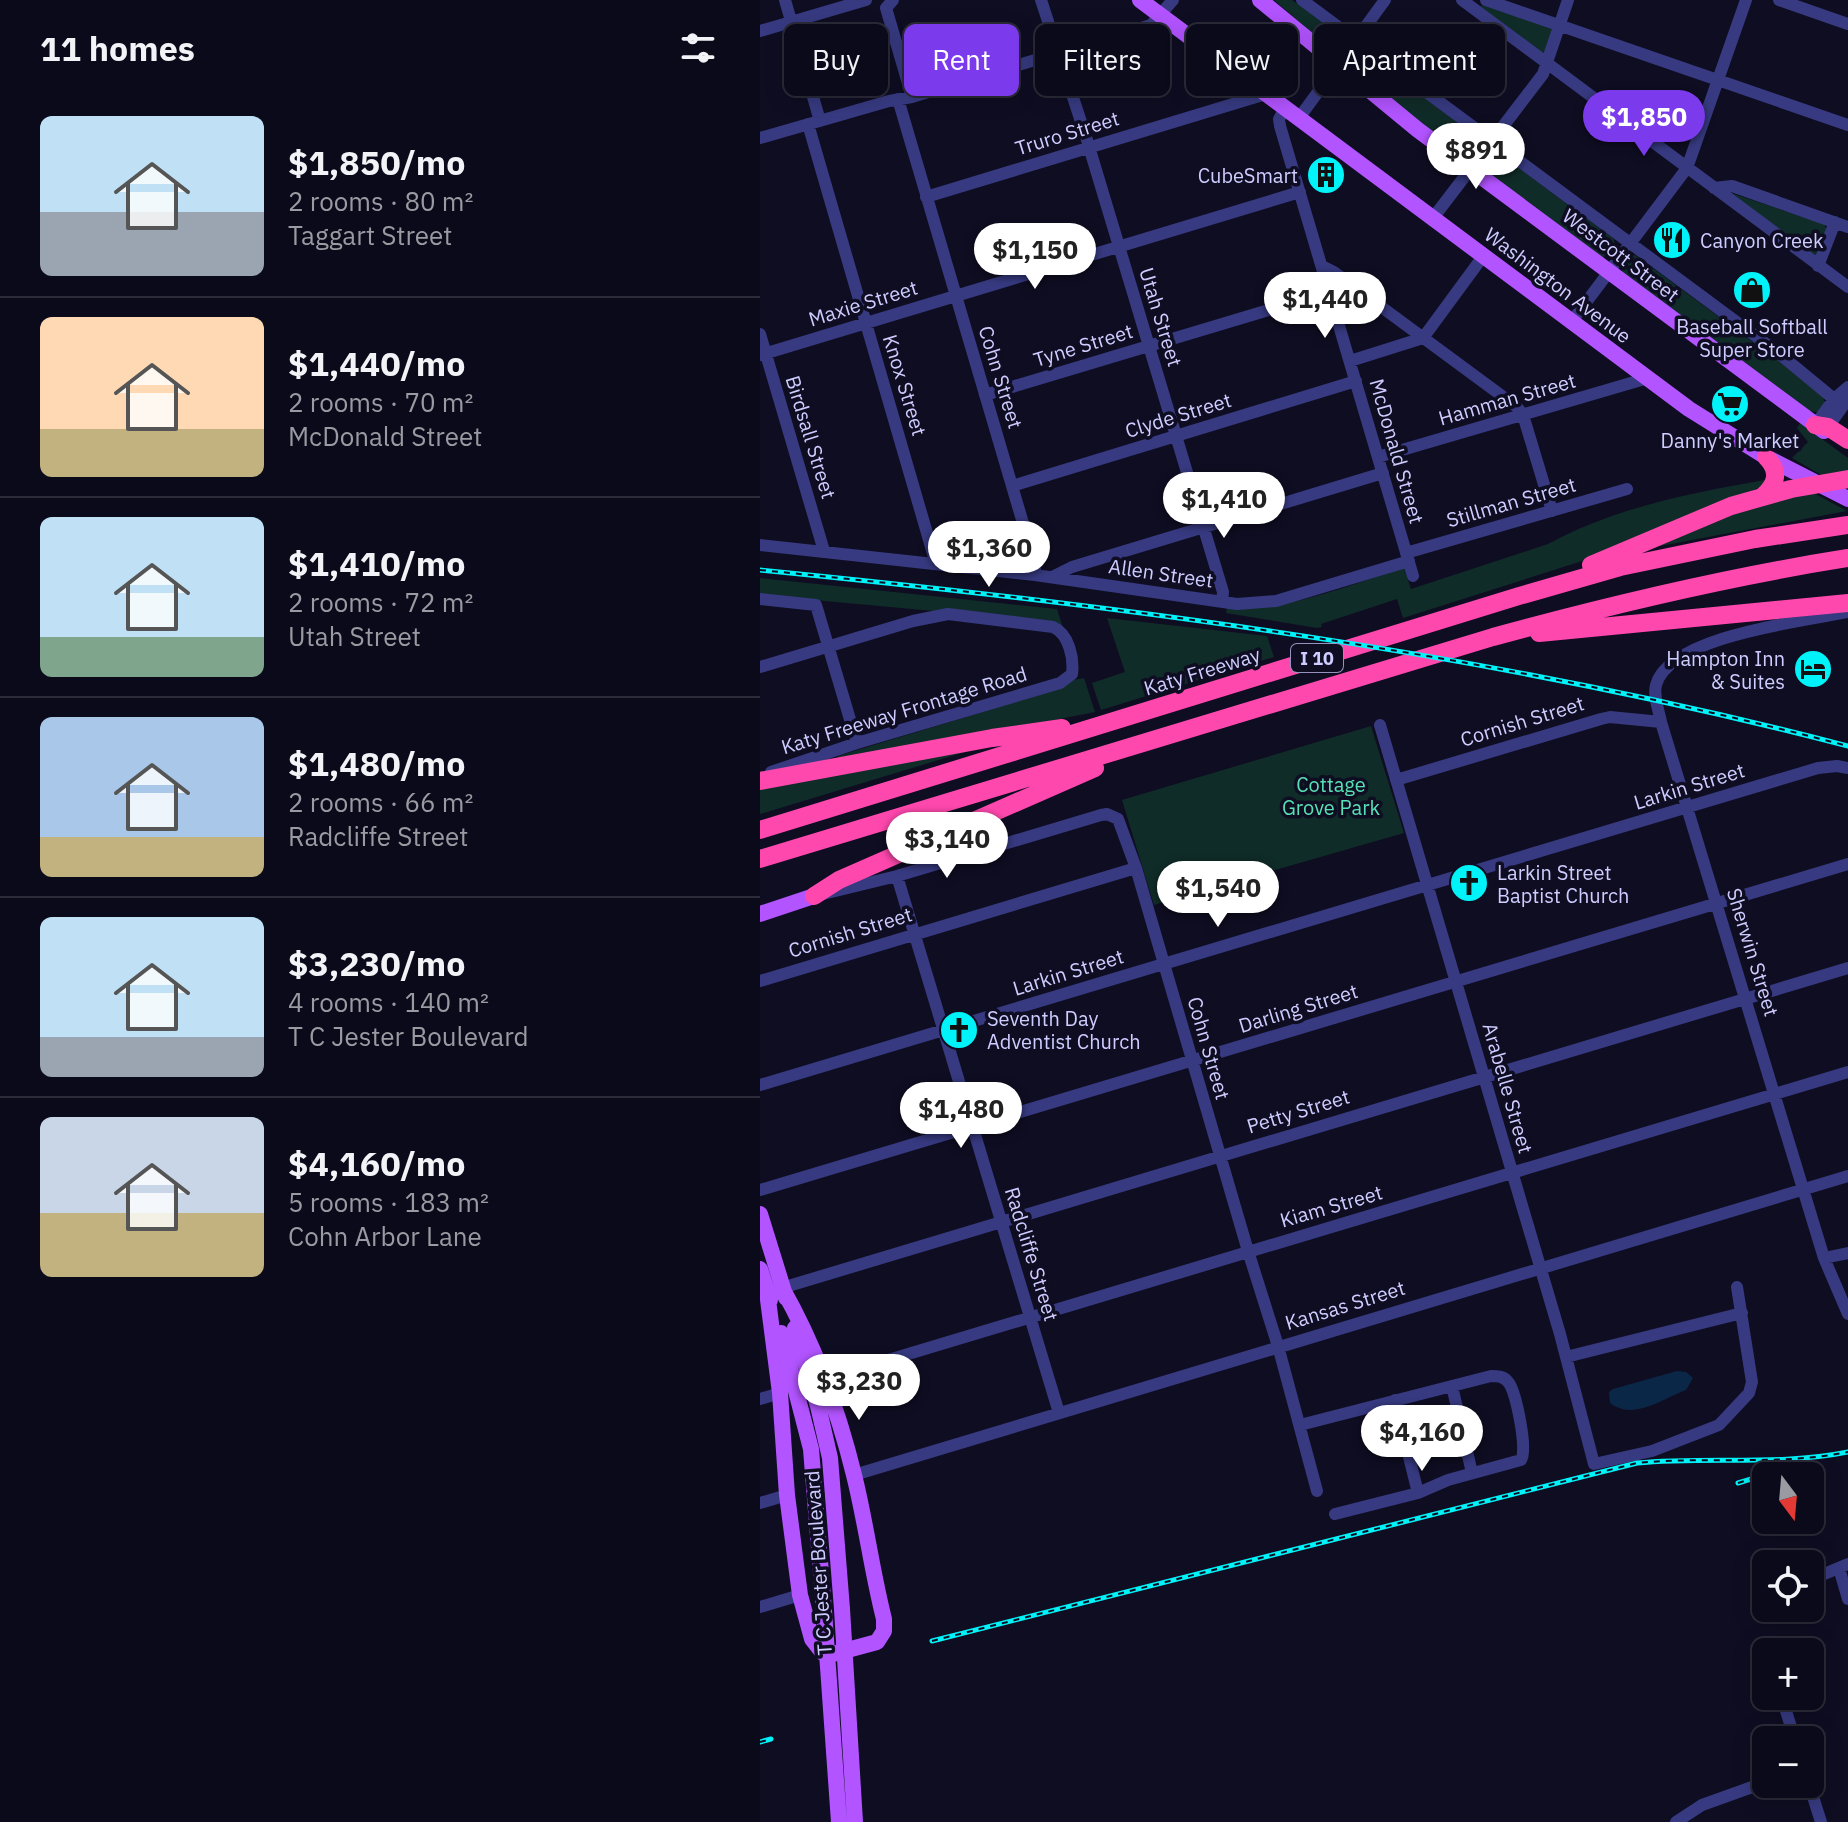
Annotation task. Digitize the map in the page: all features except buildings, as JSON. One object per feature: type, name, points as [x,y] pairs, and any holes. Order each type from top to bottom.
[{"type":"highway","points":[[1822,426],[1848,440]]},
{"type":"highway","points":[[1763,496],[1772,489],[1775,480],[1773,465],[1766,457]]},
{"type":"highway","points":[[1519,596],[1731,506],[1763,496],[1848,479]]},
{"type":"highway","name":"Katy Freeway","points":[[760,830],[1519,596],[1650,561],[1755,539],[1848,525]]},
{"type":"highway","name":"I 10","points":[[760,859],[1493,637],[1702,583],[1848,558]]},
{"type":"highway","points":[[1493,637],[1848,603]]},
{"type":"highway","points":[[760,778],[992,738],[1116,721]]},
{"type":"highway","points":[[814,896],[839,880],[1163,738]]},
{"type":"main road","name":"Washington Avenue","points":[[1140,0],[1186,34]]},
{"type":"main road","name":"Westcott Street","points":[[1260,0],[1314,43]]},
{"type":"main road","name":"Washington Avenue","points":[[1269,96],[1709,423],[1766,457],[1848,499]]},
{"type":"main road","name":"Westcott Street","points":[[1378,96],[1418,130],[1848,448]]},
{"type":"main road","points":[[760,914],[814,896]]},
{"type":"main road","name":"T C Jester Boulevard","points":[[760,1214],[770,1291],[811,1449],[839,1822]]},
{"type":"main road","name":"T C Jester Boulevard","points":[[760,1269],[818,1406],[830,1458],[855,1822]]},
{"type":"main road","points":[[770,1291],[804,1326],[825,1379],[854,1475],[884,1619],[882,1634],[872,1644],[825,1654],[812,1639],[800,1595],[787,1495],[770,1291]]},
{"type":"street","name":"Knox Street","points":[[785,0],[865,322],[936,564]]},
{"type":"street","points":[[760,31],[866,0]]},
{"type":"street","points":[[893,0],[886,8],[912,97]]},
{"type":"street","name":"Utah Street","points":[[1041,0],[1049,24]]},
{"type":"street","points":[[1152,24],[1173,0]]},
{"type":"street","name":"Westcott Street","points":[[1302,0],[1336,24]]},
{"type":"street","points":[[1368,24],[1385,0]]},
{"type":"street","points":[[1462,0],[1848,287]]},
{"type":"street","points":[[1486,0],[1848,125]]},
{"type":"street","points":[[1433,218],[1543,74],[1568,0]]},
{"type":"street","points":[[1572,321],[1687,168],[1746,0]]},
{"type":"street","points":[[1779,0],[1848,24]]},
{"type":"street","points":[[760,138],[1035,61]]},
{"type":"street","points":[[1292,113],[1314,90]]},
{"type":"street","name":"Utah Street","points":[[1072,96],[1204,527],[1223,592],[1222,602]]},
{"type":"street","name":"Truro Street","points":[[926,197],[1259,96]]},
{"type":"street","name":"Westcott Street","points":[[1431,96],[1777,352],[1834,399]]},
{"type":"street","name":"Cohn Street","points":[[898,99],[1035,564],[1035,575]]},
{"type":"street","name":"McDonald Street","points":[[1292,113],[1279,119],[1280,126],[1413,576]]},
{"type":"street","points":[[1714,188],[1732,186],[1842,224],[1818,266]]},
{"type":"street","name":"Maxie Street","points":[[763,354],[1300,192]]},
{"type":"street","points":[[1350,361],[1423,338],[1484,255]]},
{"type":"street","points":[[1322,266],[1517,407],[1523,415],[1552,511]]},
{"type":"street","name":"Tyne Street","points":[[985,395],[1329,292]]},
{"type":"street","name":"Birdsall Street","points":[[760,334],[763,354],[824,551]]},
{"type":"street","name":"Hamman Street","points":[[1378,457],[1648,378]]},
{"type":"street","name":"Clyde Street","points":[[1012,486],[1356,381]]},
{"type":"street","points":[[1822,426],[1834,399],[1848,387]]},
{"type":"street","points":[[1822,426],[1848,399]]},
{"type":"street","points":[[1052,577],[1072,567],[1383,473]]},
{"type":"street","name":"Stillman Street","points":[[1222,602],[1258,604],[1276,601],[1627,489]]},
{"type":"street","name":"Allen Street","points":[[760,545],[1052,577],[1222,602]]},
{"type":"street","points":[[760,599],[816,605],[857,743]]},
{"type":"street","name":"Sherwin Street","points":[[1848,612],[1730,636],[1698,647],[1664,670],[1655,693],[1661,722],[1824,1258],[1848,1314]]},
{"type":"street","name":"Katy Freeway Frontage Road","points":[[760,778],[857,743],[1060,683],[1072,674],[1073,662],[1059,629],[948,614],[913,621],[828,647]]},
{"type":"street","points":[[760,667],[828,647]]},
{"type":"street","name":"Cornish Street","points":[[1396,780],[1610,717],[1661,722]]},
{"type":"street","name":"Arabelle Street","points":[[1380,725],[1566,1357],[1594,1464],[1652,1451],[1726,1420],[1752,1388],[1742,1313]]},
{"type":"street","name":"Larkin Street","points":[[760,1085],[1822,767],[1848,768]]},
{"type":"street","name":"Cohn Street","points":[[897,876],[1101,815],[1115,817],[1122,825],[1278,1346],[1317,1491]]},
{"type":"street","name":"Darling Street","points":[[760,1190],[1848,864]]},
{"type":"street","name":"Cornish Street","points":[[760,981],[1136,868]]},
{"type":"street","points":[[814,896],[897,876]]},
{"type":"street","name":"Radcliffe Street","points":[[897,876],[1059,1413]]},
{"type":"street","name":"Petty Street","points":[[770,1291],[1848,968]]},
{"type":"street","name":"Kiam Street","points":[[825,1379],[1848,1072]]},
{"type":"street","name":"Kansas Street","points":[[854,1475],[1848,1176]]},
{"type":"street","points":[[1824,1258],[1848,1253]]},
{"type":"street","points":[[1566,1357],[1742,1313],[1737,1287]]},
{"type":"street","points":[[1300,1425],[1491,1376],[1503,1377],[1510,1385],[1525,1445],[1525,1457],[1517,1463],[1472,1473],[1418,1493],[1335,1514]]},
{"type":"street","points":[[1452,1386],[1472,1473]]},
{"type":"street","points":[[760,1399],[780,1393]]},
{"type":"street","points":[[1395,1400],[1418,1493]]},
{"type":"street","points":[[760,1503],[787,1495]]},
{"type":"street","points":[[1824,1574],[1844,1566],[1848,1599]]},
{"type":"street","points":[[760,1607],[800,1595]]},
{"type":"street","points":[[1786,1711],[1791,1726]]},
{"type":"street","points":[[1676,1822],[1702,1805],[1752,1787]]},
{"type":"street","points":[[1813,1798],[1821,1822]]},
{"type":"green space","points":[[1274,0],[1292,0],[1325,24],[1314,24],[1314,34]]},
{"type":"green space","points":[[1481,7],[1550,27],[1552,30],[1544,55],[1505,24]]},
{"type":"green space","points":[[1387,96],[1422,96],[1477,137],[1478,146],[1472,155],[1466,156]]},
{"type":"green space","points":[[1494,154],[1501,155],[1614,239],[1615,246],[1608,256],[1602,257],[1485,170],[1484,166]]},
{"type":"green space","points":[[1731,193],[1824,224],[1827,230],[1816,257]]},
{"type":"green space","points":[[1635,255],[1822,393],[1825,404],[1818,412],[1808,411],[1623,275],[1621,266],[1629,256]]},
{"type":"green space","points":[[1800,423],[1848,458],[1848,475],[1828,479],[1792,458],[1808,442],[1797,428]]},
{"type":"green space","points":[[1771,479],[1770,483],[1617,550],[1403,618],[1397,599],[1317,628],[1226,613],[1227,607],[1248,608],[1293,602],[1404,568],[1411,589],[1548,544],[1628,511]]},
{"type":"green space","points":[[1810,491],[1847,511],[1660,546],[1659,540],[1702,522]]},
{"type":"green space","points":[[760,578],[1057,609],[1063,628],[945,612],[760,595]]},
{"type":"green space","points":[[1107,618],[1267,636],[1274,657],[1101,710],[1092,683],[1125,672]]},
{"type":"green space","points":[[1084,678],[1095,712],[839,762],[838,756],[1058,689],[1073,680]]},
{"type":"green space","name":"Cottage Grove Park","points":[[1371,726],[1404,833],[1154,905],[1122,800]]},
{"type":"green space","points":[[975,749],[760,814],[760,787]]},
{"type":"water","points":[[1677,1371],[1686,1372],[1693,1378],[1686,1390],[1638,1409],[1628,1410],[1610,1403],[1609,1392],[1613,1389]]},
{"type":"railway","points":[[760,570],[1034,600],[1308,637],[1579,684],[1848,746]]},
{"type":"railway","points":[[932,1641],[1637,1463],[1796,1459],[1848,1452]]},
{"type":"railway","points":[[1738,1483],[1752,1479]]},
{"type":"railway","points":[[760,1742],[771,1739]]},
{"type":"place","name":"CubeSmart","points":[[1326,175]]},
{"type":"place","name":"Canyon Creek","points":[[1672,240]]},
{"type":"place","name":"Baseball Softball Super Store","points":[[1752,290]]},
{"type":"place","name":"Danny's Market","points":[[1730,404]]},
{"type":"place","name":"Hampton Inn & Suites","points":[[1813,669]]},
{"type":"place","name":"Larkin Street Baptist Church","points":[[1469,883]]},
{"type":"place","name":"Seventh Day Adventist Church","points":[[959,1030]]}]
